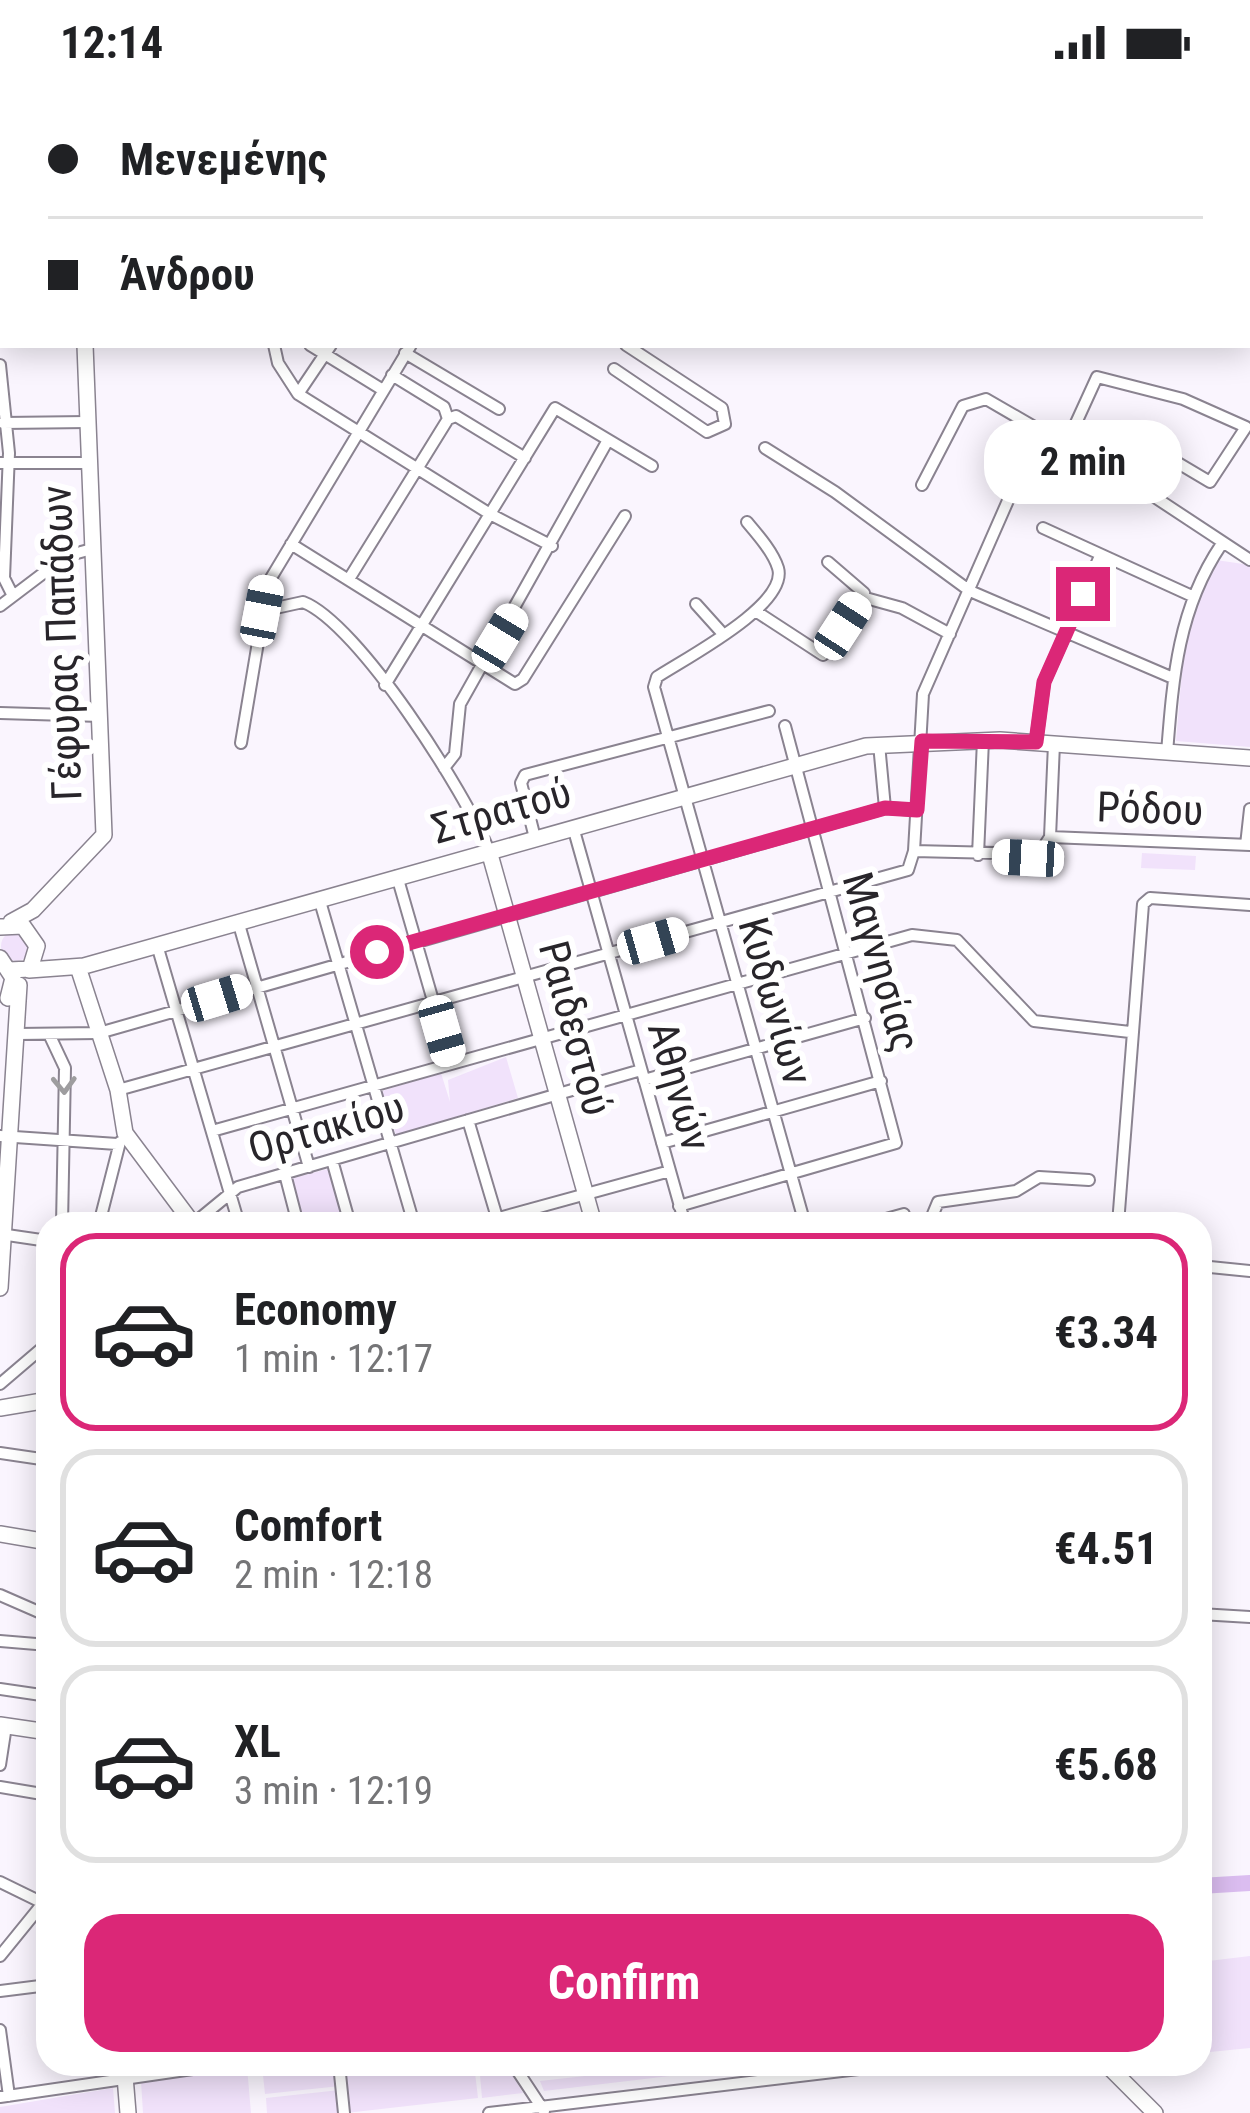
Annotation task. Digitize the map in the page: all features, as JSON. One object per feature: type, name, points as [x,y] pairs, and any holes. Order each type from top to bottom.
[{"type":"street","name":"Γέφυρας Παπάδων","points":[[5,923],[33,910],[104,836],[85,348]]},
{"type":"street","points":[[275,348],[278,363],[298,394],[490,514],[553,546]]},
{"type":"street","points":[[614,369],[707,432],[725,424],[722,408],[631,348]]},
{"type":"street","points":[[242,743],[268,583],[408,349],[499,409]]},
{"type":"street","points":[[298,394],[328,350],[383,389]]},
{"type":"street","points":[[0,364],[4,578],[13,596]]},
{"type":"street","points":[[392,375],[444,407],[448,419]]},
{"type":"street","points":[[1065,447],[1097,377],[1183,399],[1246,427],[1208,482],[1145,444],[1137,448],[1119,477]]},
{"type":"street","points":[[922,485],[969,400],[996,402],[1250,560]]},
{"type":"street","points":[[385,686],[555,408],[652,466]]},
{"type":"street","points":[[349,579],[448,419],[456,416],[525,458]]},
{"type":"street","points":[[3,423],[88,422]]},
{"type":"street","points":[[118,1090],[911,868],[923,694],[1039,430]]},
{"type":"street","points":[[444,768],[455,754],[460,704],[553,546],[608,440]]},
{"type":"street","points":[[765,448],[836,492],[970,591],[1173,678]]},
{"type":"street","points":[[4,463],[90,464]]},
{"type":"street","points":[[291,544],[506,682],[523,679],[625,516]]},
{"type":"street","points":[[696,604],[723,634],[757,612],[779,572],[747,522]]},
{"type":"street","points":[[1043,528],[1192,596]]},
{"type":"street","points":[[1167,753],[1173,678],[1192,596],[1221,545]]},
{"type":"street","points":[[0,606],[66,556],[92,549]]},
{"type":"street","points":[[1036,742],[1044,682],[1100,556]]},
{"type":"street","points":[[827,562],[855,580],[862,597]]},
{"type":"street","points":[[862,597],[902,608],[950,634]]},
{"type":"street","points":[[757,612],[824,655],[862,597]]},
{"type":"street","points":[[262,611],[303,602],[329,614],[444,768],[489,851]]},
{"type":"street","name":"Κυδωνίων","points":[[723,634],[655,680],[802,1212]]},
{"type":"street","points":[[535,838],[521,778],[769,710]]},
{"type":"street","points":[[0,713],[100,716]]},
{"type":"street","name":"Μαγνησίας","points":[[785,726],[895,1146],[791,1175]]},
{"type":"street","points":[[978,854],[983,740]]},
{"type":"street","name":"Στρατού","points":[[11,978],[157,945],[879,744],[1036,742],[1250,758]]},
{"type":"street","points":[[879,744],[885,808]]},
{"type":"street","points":[[1050,836],[1054,744]]},
{"type":"street","points":[[16,1034],[99,1033],[885,808],[917,810]]},
{"type":"street","points":[[1248,845],[1250,809]]},
{"type":"street","name":"Αθηνών","points":[[573,827],[682,1212]]},
{"type":"street","name":"Ρόδου","points":[[914,850],[1033,857],[1050,836],[1248,845]]},
{"type":"street","name":"Ραιδεστού","points":[[489,851],[591,1212]]},
{"type":"street","points":[[397,877],[452,1063]]},
{"type":"street","points":[[319,898],[411,1212]]},
{"type":"street","points":[[1119,1212],[1143,904],[1150,898],[1250,905]]},
{"type":"street","points":[[0,1288],[16,1034],[11,978],[38,956],[28,922],[33,910]]},
{"type":"street","points":[[238,921],[309,1167]]},
{"type":"street","points":[[5,923],[34,938],[47,956],[75,967],[99,1033],[118,1090],[123,1140],[102,1212]]},
{"type":"street","points":[[212,1131],[912,935],[957,940],[1034,1021],[1130,1032]]},
{"type":"street","points":[[157,945],[235,1212]]},
{"type":"street","name":"Ορτακίου","points":[[208,1212],[230,1194],[332,1160],[557,1094],[755,1049],[865,1018]]},
{"type":"street","points":[[49,1034],[65,1068],[62,1212]]},
{"type":"street","points":[[662,1143],[881,1081]]},
{"type":"street","points":[[468,1120],[495,1212]]},
{"type":"street","points":[[6,1136],[123,1140],[183,1212]]},
{"type":"street","points":[[332,1160],[347,1212]]},
{"type":"street","points":[[526,1212],[670,1171]]},
{"type":"street","points":[[285,1174],[295,1212]]},
{"type":"street","points":[[680,1206],[791,1175]]},
{"type":"street","points":[[935,1212],[938,1202],[1016,1191],[1039,1177],[1089,1180]]},
{"type":"street","points":[[2,1234],[36,1239]]},
{"type":"street","points":[[1212,1267],[1250,1271]]},
{"type":"street","points":[[0,1384],[36,1353]]},
{"type":"street","points":[[0,1408],[36,1402]]},
{"type":"street","points":[[0,1453],[36,1458]]},
{"type":"street","points":[[0,1534],[36,1540]]},
{"type":"street","points":[[0,1595],[36,1611]]},
{"type":"street","points":[[1212,1615],[1250,1617]]},
{"type":"street","points":[[0,1641],[36,1645]]},
{"type":"street","points":[[0,1690],[36,1694]]},
{"type":"street","points":[[0,1765],[3,1725],[36,1730]]},
{"type":"street","points":[[0,1787],[36,1793]]},
{"type":"street","points":[[0,1882],[36,1897]]},
{"type":"street","points":[[0,1956],[36,1915]]},
{"type":"street","points":[[0,1991],[36,1986]]},
{"type":"street","points":[[0,2030],[4,2097],[102,2076]]},
{"type":"street","points":[[125,2076],[128,2113]]},
{"type":"street","points":[[340,2076],[344,2113]]},
{"type":"street","points":[[521,2076],[543,2110]]},
{"type":"street","points":[[489,2113],[808,2076]]},
{"type":"street","points":[[1118,2076],[1155,2113]]},
{"type":"shaded area","points":[[1216,560],[1250,565],[1250,747],[1176,741],[1186,624]]},
{"type":"shaded area","points":[[1142,853],[1196,856],[1195,870],[1141,868]]},
{"type":"shaded area","points":[[16,931],[27,935],[31,946],[27,957],[16,961],[5,957],[1,946],[5,935]]},
{"type":"shaded area","points":[[506,1057],[518,1098],[396,1135],[382,1091],[441,1073],[450,1102],[448,1080]]},
{"type":"shaded area","points":[[331,1168],[343,1212],[300,1212],[290,1179]]},
{"type":"shaded area","points":[[1250,1956],[1250,2048],[1212,2052],[1212,1961]]},
{"type":"shaded area","points":[[248,2076],[251,2113],[143,2113],[141,2081]]},
{"type":"shaded area","points":[[263,2076],[339,2076],[340,2086],[265,2094]]},
{"type":"shaded area","points":[[343,2076],[475,2076],[478,2098],[346,2113]]},
{"type":"shaded area","points":[[480,2076],[513,2076],[523,2093],[482,2098]]},
{"type":"shaded area","points":[[585,2076],[670,2076],[544,2091],[540,2081]]},
{"type":"shaded area","points":[[113,2088],[115,2113],[0,2113],[0,2107]]},
{"type":"shaded area","points":[[340,2090],[342,2113],[267,2113],[266,2098]]},
{"type":"waterway","points":[[1212,1885],[1250,1883]]},
{"type":"route","points":[[377,952],[885,808],[917,810],[922,741],[1036,742],[1044,682],[1083,594]]}]
